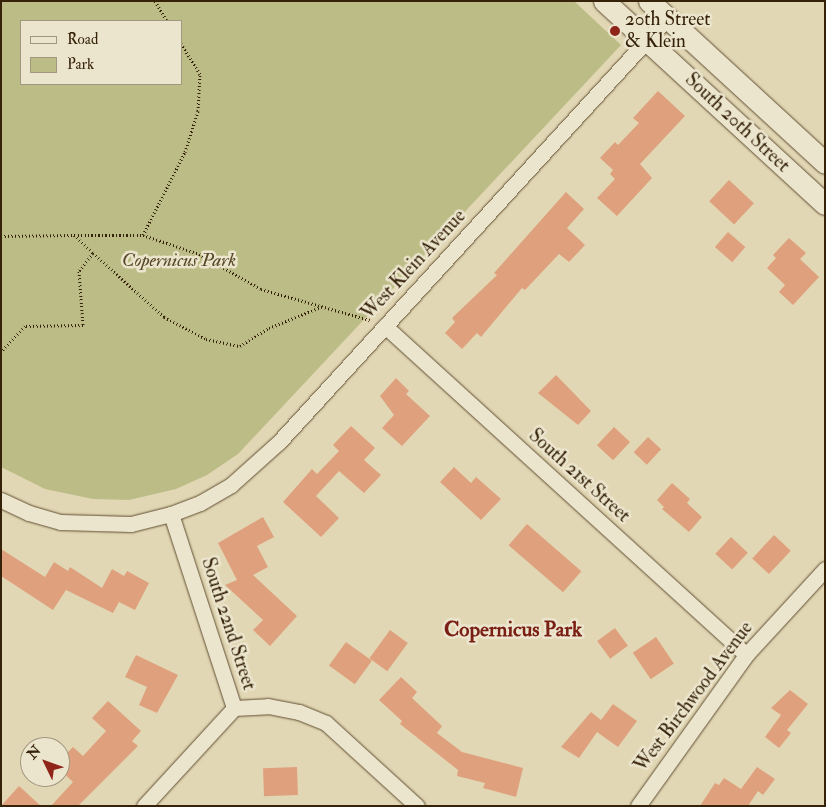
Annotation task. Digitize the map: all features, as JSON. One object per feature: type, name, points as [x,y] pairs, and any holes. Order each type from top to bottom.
[{"type":"street","name":"South 20th Street","points":[[604,1],[825,204]]},
{"type":"street","name":"South 20th Street","points":[[649,1],[825,163]]},
{"type":"street","name":"West Klein Avenue","points":[[171,514],[200,503],[254,467],[667,18]]},
{"type":"street","name":"South 21st Street","points":[[385,326],[746,655]]},
{"type":"street","points":[[1,500],[29,514],[61,522],[131,524],[171,514]]},
{"type":"street","name":"South 22nd Street","points":[[171,514],[234,708],[268,706],[299,712],[326,723],[417,806]]},
{"type":"street","name":"West Birchwood Avenue","points":[[638,806],[746,655],[825,570]]},
{"type":"street","points":[[144,806],[234,708]]},
{"type":"path","points":[[156,1],[166,20]]},
{"type":"path","points":[[143,235],[185,152],[198,111],[200,74],[182,46]]},
{"type":"path","points":[[74,235],[164,317],[206,339],[240,346],[269,328],[322,306]]},
{"type":"path","points":[[1,236],[143,235],[199,254],[261,289],[385,326]]},
{"type":"path","points":[[1,352],[25,326],[83,325],[79,271],[93,253]]},
{"type":"green space","name":"Copernicus Park","points":[[1,1],[574,1],[621,45],[238,454],[207,475],[176,489],[129,500],[93,499],[45,489],[1,467]]},
{"type":"building","points":[[658,91],[685,116],[640,164],[652,178],[617,216],[597,198],[615,179],[610,174],[613,170],[600,158],[615,142],[618,145],[639,123],[633,118]]},
{"type":"building","points":[[729,180],[754,203],[734,224],[709,201]]},
{"type":"building","points":[[566,192],[584,209],[567,228],[585,245],[569,262],[559,254],[525,290],[522,288],[481,337],[477,333],[462,349],[445,333],[455,322],[452,318],[497,275],[494,273]]},
{"type":"building","points":[[728,232],[745,247],[732,262],[715,247]]},
{"type":"building","points":[[789,238],[806,253],[800,259],[819,277],[793,305],[779,292],[785,285],[767,268],[776,258],[773,255]]},
{"type":"building","points":[[556,375],[591,411],[578,425],[538,393]]},
{"type":"building","points":[[396,378],[409,391],[406,394],[430,416],[402,446],[382,428],[394,415],[380,396]]},
{"type":"building","points":[[351,426],[375,448],[364,460],[381,475],[364,493],[339,471],[316,496],[339,518],[321,537],[283,502],[312,469],[317,474],[339,451],[333,445]]},
{"type":"building","points":[[614,427],[630,442],[613,460],[597,445]]},
{"type":"building","points":[[648,437],[661,449],[647,465],[634,452]]},
{"type":"building","points":[[454,467],[471,483],[476,477],[501,499],[481,520],[440,482]]},
{"type":"building","points":[[672,483],[690,499],[687,503],[702,517],[689,532],[662,509],[664,507],[657,500]]},
{"type":"building","points":[[263,517],[274,537],[257,546],[268,567],[253,575],[297,616],[270,646],[253,630],[263,620],[225,585],[237,580],[218,543]]},
{"type":"building","points":[[527,524],[581,571],[563,592],[509,545]]},
{"type":"building","points":[[774,535],[791,551],[769,574],[752,558]]},
{"type":"building","points":[[731,537],[748,553],[732,570],[715,554]]},
{"type":"building","points":[[1,549],[45,577],[54,562],[68,571],[70,567],[102,588],[112,569],[124,576],[127,571],[149,583],[135,610],[119,602],[113,613],[66,590],[53,610],[1,576]]},
{"type":"building","points":[[615,628],[628,646],[610,659],[597,641]]},
{"type":"building","points":[[390,630],[408,643],[387,671],[369,658]]},
{"type":"building","points":[[656,637],[674,664],[651,679],[633,653]]},
{"type":"building","points":[[346,642],[372,661],[355,684],[329,665]]},
{"type":"building","points":[[136,655],[178,675],[157,713],[139,705],[147,687],[125,677]]},
{"type":"building","points":[[401,677],[417,692],[412,698],[442,726],[437,733],[462,752],[523,768],[516,797],[483,788],[485,783],[457,776],[458,770],[400,724],[402,721],[379,700]]},
{"type":"building","points":[[790,690],[808,704],[787,730],[791,733],[779,748],[765,737],[781,715],[771,708]]},
{"type":"building","points":[[108,701],[141,731],[132,741],[138,746],[78,806],[51,806],[73,782],[70,779],[70,750],[73,747],[83,756],[106,731],[92,718]]},
{"type":"building","points":[[613,704],[637,721],[618,747],[597,732],[579,758],[561,747],[591,712],[601,720]]},
{"type":"building","points":[[297,767],[298,795],[264,796],[263,768]]},
{"type":"building","points":[[757,767],[775,779],[763,795],[758,791],[748,806],[700,806],[715,783],[719,785],[724,778],[741,789]]},
{"type":"building","points":[[19,786],[41,806],[1,806]]},
{"type":"place","name":"20th Street & Klein","points":[[615,31]]},
{"type":"district","name":"Copernicus Park","points":[[513,630]]}]
